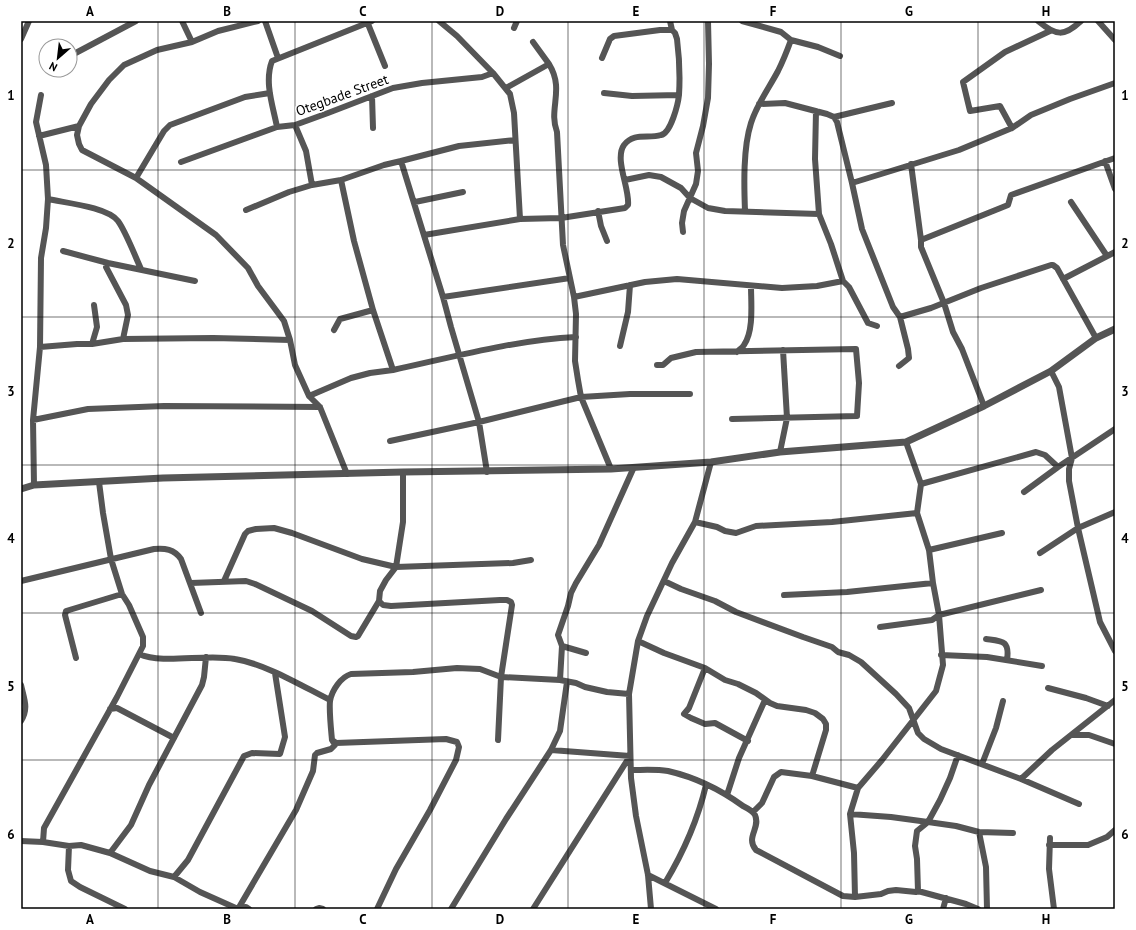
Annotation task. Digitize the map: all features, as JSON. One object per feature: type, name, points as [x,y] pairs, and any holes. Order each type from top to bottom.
[{"type":"street","points":[[21,39],[29,21]]},
{"type":"street","points":[[78,52],[136,21]]},
{"type":"street","points":[[182,21],[192,42]]},
{"type":"street","points":[[258,21],[218,31],[192,42],[156,50],[124,66],[109,80],[91,104],[79,126],[79,144],[82,150],[136,178],[216,235],[248,268],[258,286],[284,321],[290,340],[295,365],[309,396],[320,407],[347,474]]},
{"type":"street","points":[[265,21],[278,58]]},
{"type":"street","points":[[439,21],[457,36],[493,72],[510,94],[514,107],[520,219]]},
{"type":"street","points":[[514,28],[518,21]]},
{"type":"street","points":[[424,235],[520,219],[562,218],[598,211],[625,208],[628,205],[621,162],[624,146],[630,140],[638,136],[656,136],[665,134],[676,110],[679,95],[678,44],[670,21]]},
{"type":"street","points":[[683,232],[682,223],[684,211],[696,184],[698,171],[696,153],[708,98],[708,21]]},
{"type":"street","points":[[742,21],[781,32],[791,40],[840,56]]},
{"type":"street","points":[[1038,21],[1050,31],[1058,33],[1067,31],[1081,21]]},
{"type":"street","points":[[1098,21],[1115,40]]},
{"type":"street","points":[[277,127],[270,93],[270,67],[272,61],[360,23],[370,22],[385,66]]},
{"type":"street","points":[[602,58],[611,37],[660,30],[672,30]]},
{"type":"street","points":[[1012,128],[1000,106],[970,111],[963,82],[1005,52],[1050,31]]},
{"type":"street","points":[[745,212],[744,185],[747,142],[751,124],[759,104],[778,72],[791,40]]},
{"type":"street","points":[[533,42],[553,70],[557,85],[554,124],[557,132],[563,245],[574,297],[576,337],[575,361],[581,397],[611,469]]},
{"type":"street","points":[[506,88],[549,64]]},
{"type":"street","name":"Otegbade Street","points":[[181,162],[277,127],[295,125],[393,88],[422,83],[482,77],[493,72]]},
{"type":"street","points":[[852,184],[959,150],[1012,128],[1031,115],[1115,83]]},
{"type":"street","points":[[136,178],[164,131],[170,125],[245,97],[270,93]]},
{"type":"street","points":[[604,93],[632,96],[679,95]]},
{"type":"street","points":[[34,485],[33,420],[40,347],[41,258],[46,228],[48,199],[46,165],[36,117],[41,95]]},
{"type":"street","points":[[372,96],[373,128]]},
{"type":"street","points":[[759,104],[785,104],[834,117],[892,103]]},
{"type":"street","points":[[816,111],[815,159],[819,214],[843,281],[849,287],[868,323],[877,326]]},
{"type":"street","points":[[834,117],[839,126],[862,229],[893,307],[900,317],[909,358],[899,366]]},
{"type":"street","points":[[295,125],[306,151],[312,185]]},
{"type":"street","points":[[39,136],[79,126]]},
{"type":"street","points":[[246,210],[289,192],[312,185],[341,180],[384,165],[460,146],[515,140]]},
{"type":"street","points":[[921,240],[1008,205],[1011,195],[1115,158]]},
{"type":"street","points":[[401,161],[443,297],[479,422],[487,472]]},
{"type":"street","points":[[1104,161],[1115,189]]},
{"type":"street","points":[[911,164],[921,247],[944,303],[953,332],[962,349],[984,406]]},
{"type":"street","points":[[625,180],[648,175],[661,177],[681,188],[690,198],[708,208],[725,211],[819,214]]},
{"type":"street","points":[[341,180],[354,241],[373,310],[393,370]]},
{"type":"street","points":[[414,202],[463,192]]},
{"type":"street","points":[[48,199],[104,211],[114,218],[121,225],[141,269]]},
{"type":"street","points":[[1071,202],[1106,256]]},
{"type":"street","points":[[598,211],[601,226],[607,240]]},
{"type":"street","points":[[63,251],[108,263],[195,281]]},
{"type":"street","points":[[1063,279],[1115,252]]},
{"type":"street","points":[[108,263],[106,267],[126,305],[128,315],[123,339]]},
{"type":"street","points":[[900,317],[944,303],[981,288],[1048,265],[1054,265],[1056,266],[1096,338]]},
{"type":"street","points":[[443,297],[570,278]]},
{"type":"street","points":[[574,297],[645,282],[677,279],[782,288],[817,286],[843,281]]},
{"type":"street","points":[[620,346],[628,312],[630,285]]},
{"type":"street","points":[[737,352],[744,346],[749,335],[751,286]]},
{"type":"street","points":[[92,344],[97,327],[94,305]]},
{"type":"street","points":[[334,330],[340,319],[373,310]]},
{"type":"street","points":[[21,490],[34,485],[163,478],[611,469],[710,462],[780,452],[906,442],[984,406],[1051,371],[1096,338],[1115,330]]},
{"type":"street","points":[[309,396],[351,378],[370,373],[393,370],[528,342],[552,338],[576,337]]},
{"type":"street","points":[[40,347],[92,344],[123,339],[213,338],[290,340]]},
{"type":"street","points":[[657,365],[663,365],[671,358],[696,352],[856,349],[859,383],[857,416],[732,419]]},
{"type":"street","points":[[780,452],[786,418],[783,350]]},
{"type":"street","points":[[1051,371],[1059,387],[1072,458],[1069,469],[1069,481],[1078,528],[1100,622],[1115,651]]},
{"type":"street","points":[[390,441],[479,422],[581,397],[630,394],[690,394]]},
{"type":"street","points":[[33,420],[88,409],[164,406],[320,407]]},
{"type":"street","points":[[1024,492],[1058,467],[1115,429]]},
{"type":"street","points":[[855,897],[854,854],[850,814],[858,788],[936,691],[943,665],[939,615],[933,583],[930,550],[917,514],[921,484],[906,442]]},
{"type":"street","points":[[921,484],[1036,452],[1045,455],[1058,467]]},
{"type":"street","points":[[651,909],[648,875],[636,816],[631,770],[629,694],[638,641],[647,616],[694,522],[710,462]]},
{"type":"street","points":[[560,680],[562,646],[558,635],[571,593],[599,545],[634,467]]},
{"type":"street","points":[[190,583],[246,582],[259,585],[312,611],[351,636],[358,636],[379,601],[380,591],[386,580],[396,567],[402,522],[403,472]]},
{"type":"street","points":[[43,842],[44,828],[117,697],[143,646],[143,637],[129,605],[122,594],[111,559],[99,482]]},
{"type":"street","points":[[1040,553],[1078,528],[1115,512]]},
{"type":"street","points":[[694,522],[717,527],[725,531],[736,532],[756,526],[832,522],[917,514]]},
{"type":"street","points":[[224,582],[245,534],[248,531],[256,529],[274,528],[292,533],[362,560],[396,567],[513,563],[531,560]]},
{"type":"street","points":[[930,550],[1002,534]]},
{"type":"street","points":[[21,581],[154,549],[169,549],[175,552],[181,559],[202,613]]},
{"type":"street","points":[[664,581],[681,589],[715,600],[736,612],[832,646],[838,652],[849,655],[861,662],[896,694],[909,708],[918,733],[924,739],[941,750],[1021,779],[1080,804]]},
{"type":"street","points":[[784,594],[847,592],[933,583]]},
{"type":"street","points":[[880,627],[932,620],[939,615],[1042,590]]},
{"type":"street","points":[[76,658],[65,615],[66,612],[122,594]]},
{"type":"street","points":[[379,601],[384,605],[391,606],[500,600],[507,600],[511,602],[512,605],[501,677],[498,740]]},
{"type":"street","points":[[986,639],[1003,642],[1008,646],[1007,660]]},
{"type":"street","points":[[638,641],[664,653],[705,668],[725,680],[738,684],[756,693],[765,700],[777,706],[806,710],[815,713],[823,719],[826,724],[826,730],[812,776]]},
{"type":"street","points":[[562,646],[586,653]]},
{"type":"street","points":[[138,654],[153,659],[206,657],[235,658],[275,673],[330,700]]},
{"type":"street","points":[[941,655],[1007,660],[1042,666]]},
{"type":"street","points":[[110,853],[131,826],[149,785],[202,685],[206,657]]},
{"type":"street","points":[[238,909],[296,810],[313,771],[315,755],[333,748],[330,700],[341,680],[346,676],[351,674],[413,672],[457,668],[480,669],[501,677],[560,680],[607,692],[629,694]]},
{"type":"street","points":[[705,668],[689,708],[684,714],[705,724],[715,724],[748,741]]},
{"type":"street","points":[[174,877],[188,860],[244,756],[252,753],[280,754],[284,737],[275,673]]},
{"type":"street","points":[[451,909],[506,819],[551,750],[560,731],[567,682]]},
{"type":"street","points":[[21,685],[26,708],[21,721]]},
{"type":"street","points":[[1048,688],[1086,698],[1108,706]]},
{"type":"street","points":[[727,795],[739,758],[748,741],[765,700]]},
{"type":"street","points":[[1021,779],[1052,750],[1073,735],[1115,700]]},
{"type":"street","points":[[982,764],[996,728],[1003,701]]},
{"type":"street","points":[[110,709],[117,708],[174,738]]},
{"type":"street","points":[[1073,735],[1089,734],[1115,744]]},
{"type":"street","points":[[332,740],[340,744],[446,739],[457,742],[459,746],[456,760],[430,810],[396,869],[377,909]]},
{"type":"street","points":[[551,750],[630,756]]},
{"type":"street","points":[[918,891],[915,846],[917,831],[928,822],[940,800],[958,755]]},
{"type":"street","points":[[533,909],[630,756]]},
{"type":"street","points":[[631,770],[666,771],[706,785],[727,795],[753,812],[756,817],[752,846],[756,850],[843,896],[855,897],[881,894],[896,890],[918,891],[946,898],[978,909]]},
{"type":"street","points":[[753,812],[762,803],[772,780],[777,774],[786,772],[812,776],[858,788]]},
{"type":"street","points":[[665,883],[671,873],[700,808],[706,785]]},
{"type":"street","points":[[850,814],[928,822],[956,826],[979,832],[1013,833]]},
{"type":"street","points":[[1049,845],[1088,845],[1107,837],[1115,830]]},
{"type":"street","points":[[979,832],[986,868],[987,909]]},
{"type":"street","points":[[1050,838],[1049,869],[1056,908]]},
{"type":"street","points":[[21,841],[43,842],[69,846],[81,845],[110,853],[150,871],[174,877],[200,892],[238,909],[242,907],[249,909]]},
{"type":"street","points":[[69,846],[68,870],[71,881],[124,909]]},
{"type":"street","points":[[648,875],[716,909]]},
{"type":"street","points":[[943,909],[946,898]]},
{"type":"street","points":[[316,909],[323,909]]}]
